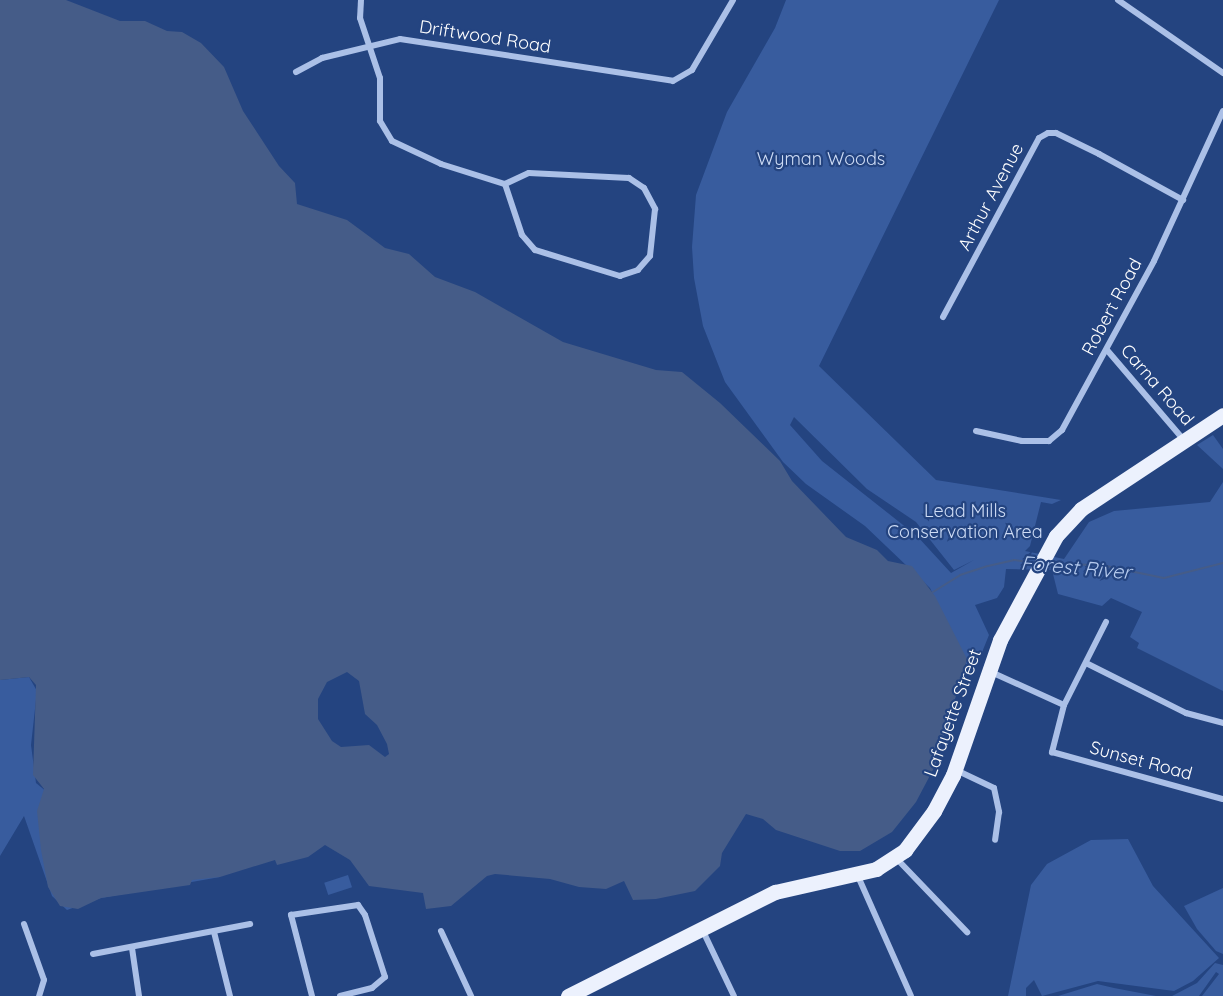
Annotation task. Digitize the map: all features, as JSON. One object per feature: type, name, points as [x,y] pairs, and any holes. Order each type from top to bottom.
[{"type":"main road","name":"Lafayette Street","points":[[568,996],[787,888],[857,874],[896,858],[925,825],[956,769],[989,671],[1047,551],[1082,509],[1223,415]]},
{"type":"street","points":[[360,0],[360,18],[380,78],[380,121],[392,141],[441,164],[505,184],[529,172],[629,178],[644,188],[655,208],[650,256],[638,270],[620,276],[535,250],[522,235],[505,184]]},
{"type":"street","name":"Driftwood Road","points":[[296,72],[322,58],[400,39],[428,41],[654,81],[673,81],[692,70],[733,0]]},
{"type":"street","points":[[1118,0],[1223,73]]},
{"type":"street","name":"Robert Road","points":[[976,431],[1022,441],[1056,438],[1107,350],[1183,200],[1223,111]]},
{"type":"street","name":"Arthur Avenue","points":[[943,317],[1039,138],[1047,133],[1056,133],[1099,154],[1183,200]]},
{"type":"street","name":"Carna Road","points":[[1107,350],[1185,440]]},
{"type":"street","points":[[989,671],[1064,705],[1106,622]]},
{"type":"street","points":[[1086,663],[1186,713],[1223,723]]},
{"type":"street","name":"Sunset Road","points":[[1064,705],[1052,751],[1223,799]]},
{"type":"street","points":[[956,769],[994,788],[999,812],[995,840]]},
{"type":"street","points":[[896,858],[967,932]]},
{"type":"street","points":[[857,874],[911,996]]},
{"type":"street","points":[[312,996],[291,915],[358,905],[365,915],[385,977],[372,988],[340,996]]},
{"type":"street","points":[[24,924],[44,980],[39,996]]},
{"type":"street","points":[[93,954],[250,924]]},
{"type":"street","points":[[702,929],[734,996]]},
{"type":"street","points":[[441,931],[471,996]]},
{"type":"street","points":[[214,932],[230,996]]},
{"type":"street","points":[[132,948],[139,996]]},
{"type":"green space","points":[[786,0],[999,0],[819,366],[936,480],[1061,500],[1052,504],[1041,502],[1030,546],[1025,551],[1064,559],[1089,522],[1114,511],[1210,502],[1223,482],[1223,691],[1137,648],[1139,643],[1130,637],[1142,612],[1111,598],[1102,606],[1058,594],[1052,570],[1006,569],[1004,587],[997,598],[975,605],[989,635],[972,677],[930,588],[865,526],[806,484],[783,462],[725,382],[703,326],[694,278],[692,247],[696,195],[727,112],[775,28]],"holes":[[[794,417],[867,489],[916,522],[954,570],[974,560],[951,573],[917,536],[822,461],[790,425]]]},
{"type":"green space","points":[[1213,435],[1223,449],[1223,469],[1197,445]]},
{"type":"green space","points":[[29,677],[37,691],[31,745],[36,783],[142,870],[220,877],[101,898],[67,910],[52,896],[24,816],[0,856],[0,680]]},
{"type":"green space","points":[[1128,839],[1153,886],[1219,958],[1193,981],[1174,991],[1098,981],[1042,996],[1034,980],[1026,988],[1026,996],[1008,996],[1031,885],[1047,864],[1091,840]]},
{"type":"green space","points":[[348,875],[352,887],[328,895],[324,883]]},
{"type":"green space","points":[[1223,888],[1223,954],[1216,951],[1197,929],[1184,906]]},
{"type":"green space","points":[[1215,963],[1223,965],[1223,996],[1202,996],[1219,974],[1216,972],[1199,996],[1172,996],[1197,983]]},
{"type":"green space","points":[[1097,984],[1114,988],[1156,996],[1058,996]]},
{"type":"shaded area","points":[[0,0],[66,0],[120,21],[145,21],[167,31],[182,32],[201,43],[224,67],[243,111],[279,166],[295,183],[297,204],[347,220],[385,248],[409,254],[435,277],[475,292],[563,342],[656,370],[682,372],[720,403],[780,461],[792,481],[846,537],[877,550],[888,561],[912,566],[935,596],[967,659],[935,766],[916,802],[892,832],[860,851],[840,851],[776,830],[763,819],[746,814],[722,853],[720,866],[695,891],[656,899],[633,900],[624,881],[606,889],[579,887],[550,879],[495,874],[487,876],[451,906],[426,909],[423,893],[369,886],[350,860],[325,845],[308,857],[277,865],[275,860],[220,877],[192,880],[190,885],[101,898],[78,909],[60,906],[48,887],[41,850],[37,811],[44,789],[33,775],[36,685],[29,677],[0,680]],"holes":[[[347,672],[359,681],[365,714],[377,725],[387,744],[389,754],[385,757],[369,745],[341,747],[332,741],[318,719],[318,699],[327,682]]]},
{"type":"waterway","name":"Forest River","points":[[933,592],[960,575],[988,566],[1014,560],[1035,563]]},
{"type":"waterway","name":"Forest River","points":[[1049,564],[1101,565],[1164,578],[1223,563]]},
{"type":"park label","name":"Wyman Woods","points":[[821,159]]},
{"type":"park label","name":"Lead Mills Conservation Area","points":[[965,522]]}]
